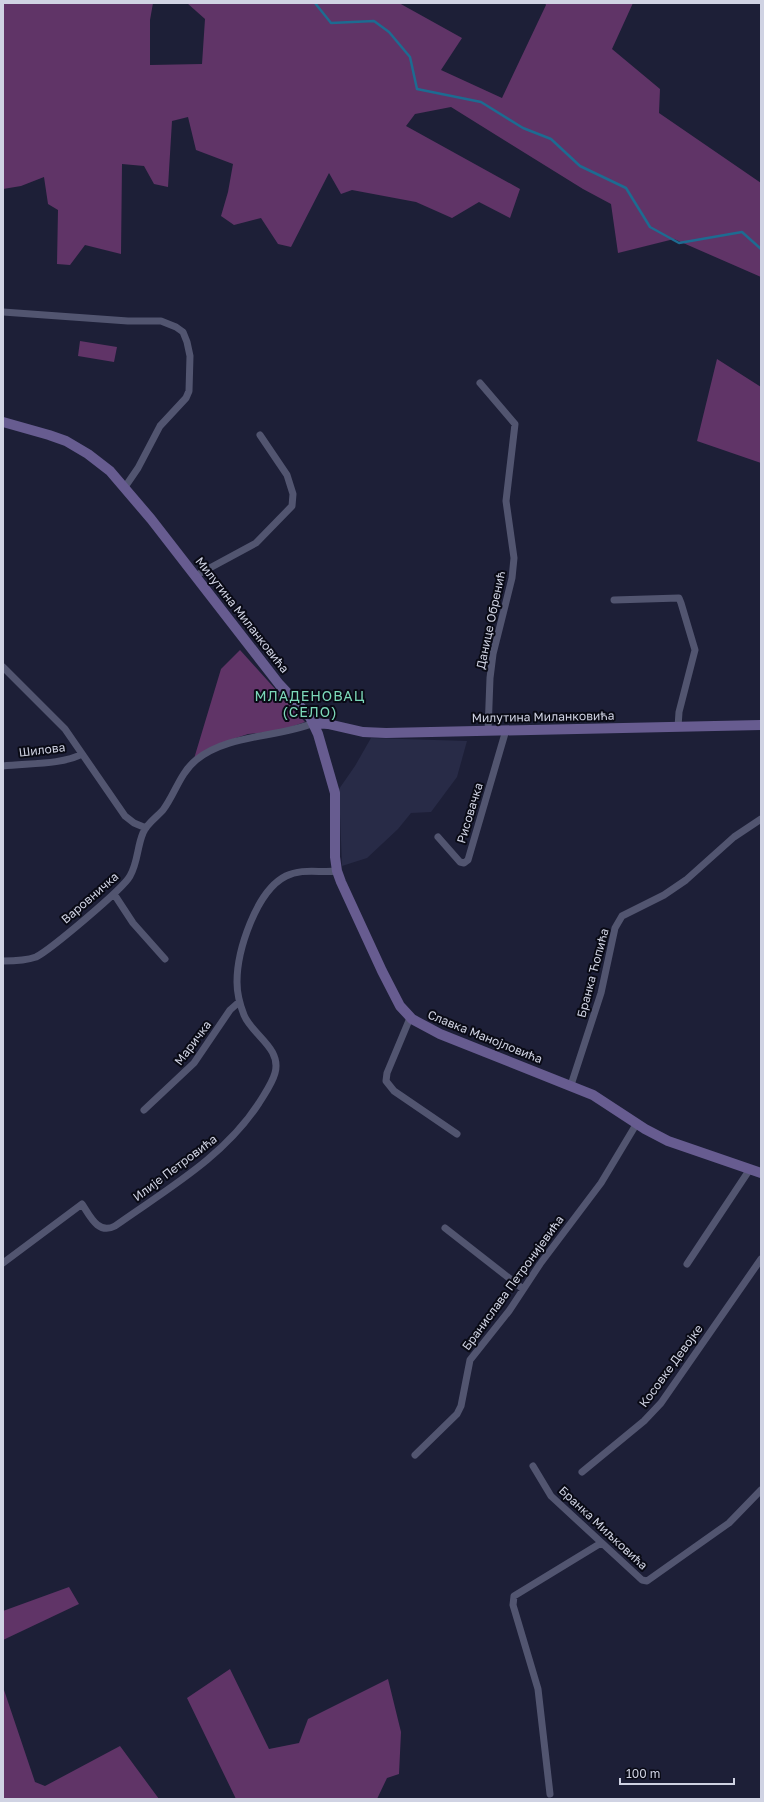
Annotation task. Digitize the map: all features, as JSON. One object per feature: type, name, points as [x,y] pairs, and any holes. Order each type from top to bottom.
[{"type":"main road","name":"Милутина Миланковића","points":[[3,422],[48,434],[73,445],[100,462],[125,487],[265,666],[283,688],[307,713],[314,723],[328,724],[371,733],[761,725]]},
{"type":"main road","name":"Славка Манојловића","points":[[314,723],[335,793],[335,850],[337,871],[394,996],[410,1018],[440,1034],[571,1085],[609,1104],[637,1123],[673,1143],[761,1173]]},
{"type":"street","points":[[3,312],[128,321],[160,321],[176,327],[183,332],[188,342],[190,356],[189,391],[186,398],[162,423],[138,468],[125,487]]},
{"type":"street","name":"Данице Обренић","points":[[480,383],[515,424],[506,501],[514,558],[512,578],[493,654],[490,678],[488,731]]},
{"type":"street","points":[[195,576],[256,543],[292,506],[293,494],[287,475],[260,435]]},
{"type":"street","points":[[614,600],[679,598],[682,603],[695,650],[679,712],[678,727]]},
{"type":"street","points":[[3,667],[65,729],[125,816],[134,823],[146,828]]},
{"type":"street","name":"Варовничка","points":[[3,961],[27,960],[45,952],[125,884],[134,870],[146,828],[163,809],[186,771],[202,756],[216,748],[238,740],[294,730],[314,723]]},
{"type":"street","name":"Рисовачка","points":[[438,837],[458,861],[464,863],[468,860],[505,739],[506,730]]},
{"type":"street","name":"Шилова","points":[[3,766],[60,760],[77,757],[82,754]]},
{"type":"street","name":"Бранка Ћопића","points":[[571,1085],[601,994],[615,928],[622,916],[664,895],[686,880],[734,837],[761,819]]},
{"type":"street","name":"Илије Петровића","points":[[3,1263],[82,1204],[98,1226],[107,1229],[115,1226],[210,1159],[234,1136],[258,1105],[272,1082],[276,1071],[276,1061],[273,1052],[249,1026],[239,1002],[237,983],[240,957],[252,923],[267,892],[281,880],[294,873],[337,871]]},
{"type":"street","points":[[114,894],[133,923],[165,959]]},
{"type":"street","name":"Маричка","points":[[144,1110],[194,1063],[230,1010],[239,1002]]},
{"type":"street","points":[[410,1018],[387,1074],[386,1081],[394,1091],[457,1134]]},
{"type":"street","name":"Бранислава Петронијевића","points":[[415,1455],[457,1414],[461,1406],[470,1360],[509,1311],[523,1289],[601,1183],[637,1123]]},
{"type":"street","points":[[687,1264],[750,1169]]},
{"type":"street","points":[[445,1228],[523,1289]]},
{"type":"street","name":"Косовке Девојке","points":[[582,1472],[644,1421],[660,1403],[761,1259]]},
{"type":"street","name":"Бранка Миљковића","points":[[533,1466],[551,1496],[642,1580],[647,1581],[729,1523],[761,1490]]},
{"type":"street","points":[[550,1794],[538,1689],[513,1605],[514,1596],[601,1543]]},
{"type":"shaded area","points":[[3,3],[153,3],[150,20],[150,65],[202,64],[205,19],[187,3],[399,3],[462,38],[441,70],[502,98],[546,5],[545,3],[633,3],[612,49],[660,89],[659,113],[761,183],[761,277],[674,239],[618,253],[611,204],[583,189],[451,107],[415,114],[406,126],[520,189],[510,218],[479,202],[452,218],[416,202],[352,190],[341,194],[329,173],[291,247],[278,244],[261,218],[234,225],[221,216],[228,192],[233,164],[196,150],[188,117],[172,121],[168,187],[154,184],[144,166],[122,164],[121,254],[85,245],[70,265],[57,264],[58,210],[48,204],[44,177],[21,186],[3,189]]},
{"type":"shaded area","points":[[80,341],[117,347],[114,362],[78,356]]},
{"type":"shaded area","points":[[717,359],[761,387],[761,463],[697,441]]},
{"type":"shaded area","points":[[240,650],[305,722],[279,731],[248,734],[221,743],[193,762],[221,669]]},
{"type":"shaded area","points":[[371,738],[467,741],[457,777],[431,812],[411,813],[398,829],[367,858],[342,866],[339,789],[355,766]]},
{"type":"shaded area","points":[[69,1587],[79,1604],[3,1640],[3,1611]]},
{"type":"shaded area","points":[[230,1669],[269,1749],[299,1743],[308,1719],[388,1679],[401,1732],[399,1774],[387,1778],[377,1799],[236,1799],[187,1698]]},
{"type":"shaded area","points":[[3,1687],[35,1782],[45,1786],[120,1746],[159,1799],[3,1799]]},
{"type":"waterway","points":[[315,3],[331,23],[374,21],[389,32],[410,57],[417,89],[481,102],[523,128],[551,139],[580,166],[626,188],[650,227],[679,243],[742,232],[761,249]]},
{"type":"district","name":"МЛАДЕНОВАЦ (СЕЛО)","points":[[310,704]]}]
